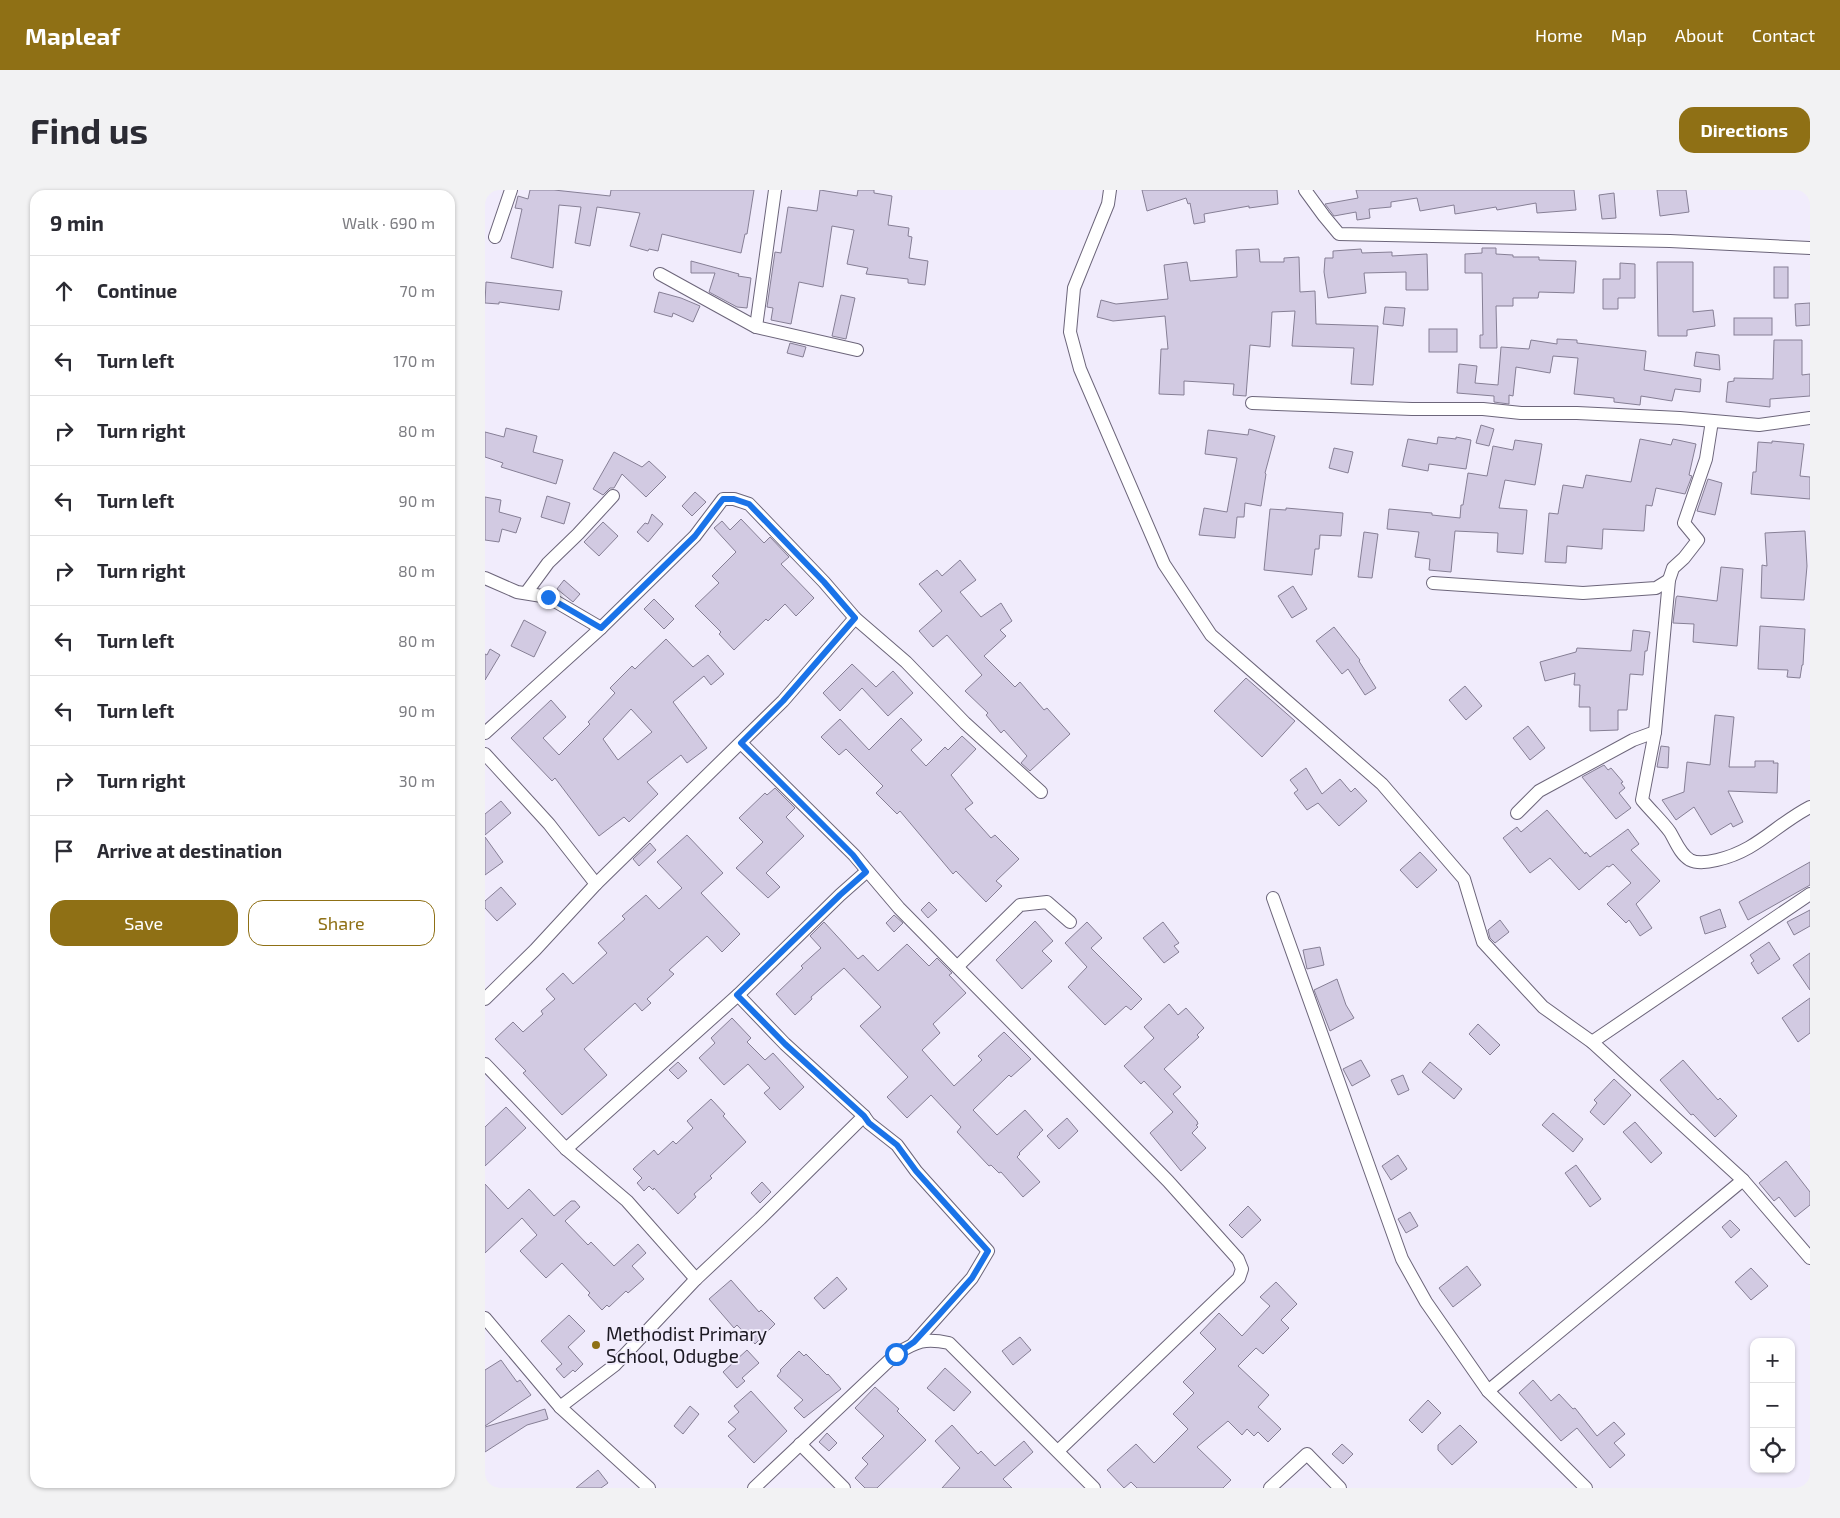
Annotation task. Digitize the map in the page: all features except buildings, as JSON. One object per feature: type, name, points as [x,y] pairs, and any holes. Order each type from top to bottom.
[{"type":"street","points":[[495,237],[511,190]]},
{"type":"street","points":[[756,327],[775,190]]},
{"type":"street","points":[[1110,190],[1108,204],[1074,288],[1070,332],[1080,370],[1164,564],[1211,635],[1382,784],[1464,879],[1483,942],[1543,1007],[1592,1042],[1743,1180],[1810,1258]]},
{"type":"street","points":[[1305,190],[1339,234],[1670,241],[1810,248]]},
{"type":"street","points":[[660,274],[756,327],[857,350]]},
{"type":"street","points":[[1252,403],[1412,409],[1483,409],[1521,413],[1577,413],[1759,425],[1810,418]]},
{"type":"street","points":[[1712,421],[1706,459],[1684,523],[1697,540],[1685,558],[1673,568],[1669,580],[1655,732],[1642,800],[1669,832],[1681,852],[1691,860],[1707,862],[1731,857],[1758,844],[1797,814],[1810,807]]},
{"type":"street","points":[[526,593],[548,563],[613,496]]},
{"type":"street","points":[[485,733],[601,628],[695,536],[723,499],[734,499],[749,504],[824,582],[855,618],[906,662],[965,723],[1041,792]]},
{"type":"street","points":[[485,578],[517,592],[548,597],[601,628]]},
{"type":"street","points":[[1433,583],[1583,593],[1656,588],[1669,580]]},
{"type":"street","points":[[1656,588],[1667,598]]},
{"type":"street","points":[[485,999],[670,810],[783,701],[855,618]]},
{"type":"street","points":[[1517,813],[1539,791],[1633,740],[1655,732]]},
{"type":"street","points":[[741,743],[853,855],[899,908],[1168,1181],[1238,1259],[1242,1269],[1239,1278],[1225,1294],[1058,1451]]},
{"type":"street","points":[[485,754],[549,824],[596,884]]},
{"type":"street","points":[[566,1149],[737,995],[866,872]]},
{"type":"street","points":[[1592,1042],[1810,894]]},
{"type":"street","points":[[1273,898],[1402,1259],[1426,1302],[1489,1391],[1586,1488]]},
{"type":"street","points":[[958,966],[1020,905],[1047,902],[1070,922]]},
{"type":"street","points":[[737,995],[785,1044],[864,1116],[869,1123],[897,1145],[916,1171],[988,1251],[972,1278],[914,1342],[896,1354],[754,1488]]},
{"type":"street","points":[[485,1064],[566,1149],[627,1201],[696,1279]]},
{"type":"street","points":[[560,1407],[615,1365],[696,1279],[760,1219],[864,1116]]},
{"type":"street","points":[[1489,1391],[1743,1180]]},
{"type":"street","points":[[485,1318],[560,1407],[649,1488]]},
{"type":"street","points":[[914,1342],[934,1340],[949,1343],[1095,1488]]},
{"type":"street","points":[[800,1444],[843,1488]]},
{"type":"street","points":[[1270,1488],[1307,1454],[1341,1488]]},
{"type":"place","name":"Methodist Primary School, Odugbe","points":[[596,1345]]},
{"type":"route","points":[[548,597],[601,628],[695,536],[723,499],[734,499],[749,504],[824,582],[855,618],[783,701],[741,743],[796,796],[853,855],[866,872],[737,995],[839,1095],[864,1116],[869,1123],[897,1145],[916,1171],[988,1251],[972,1278],[914,1342],[896,1354]]}]
